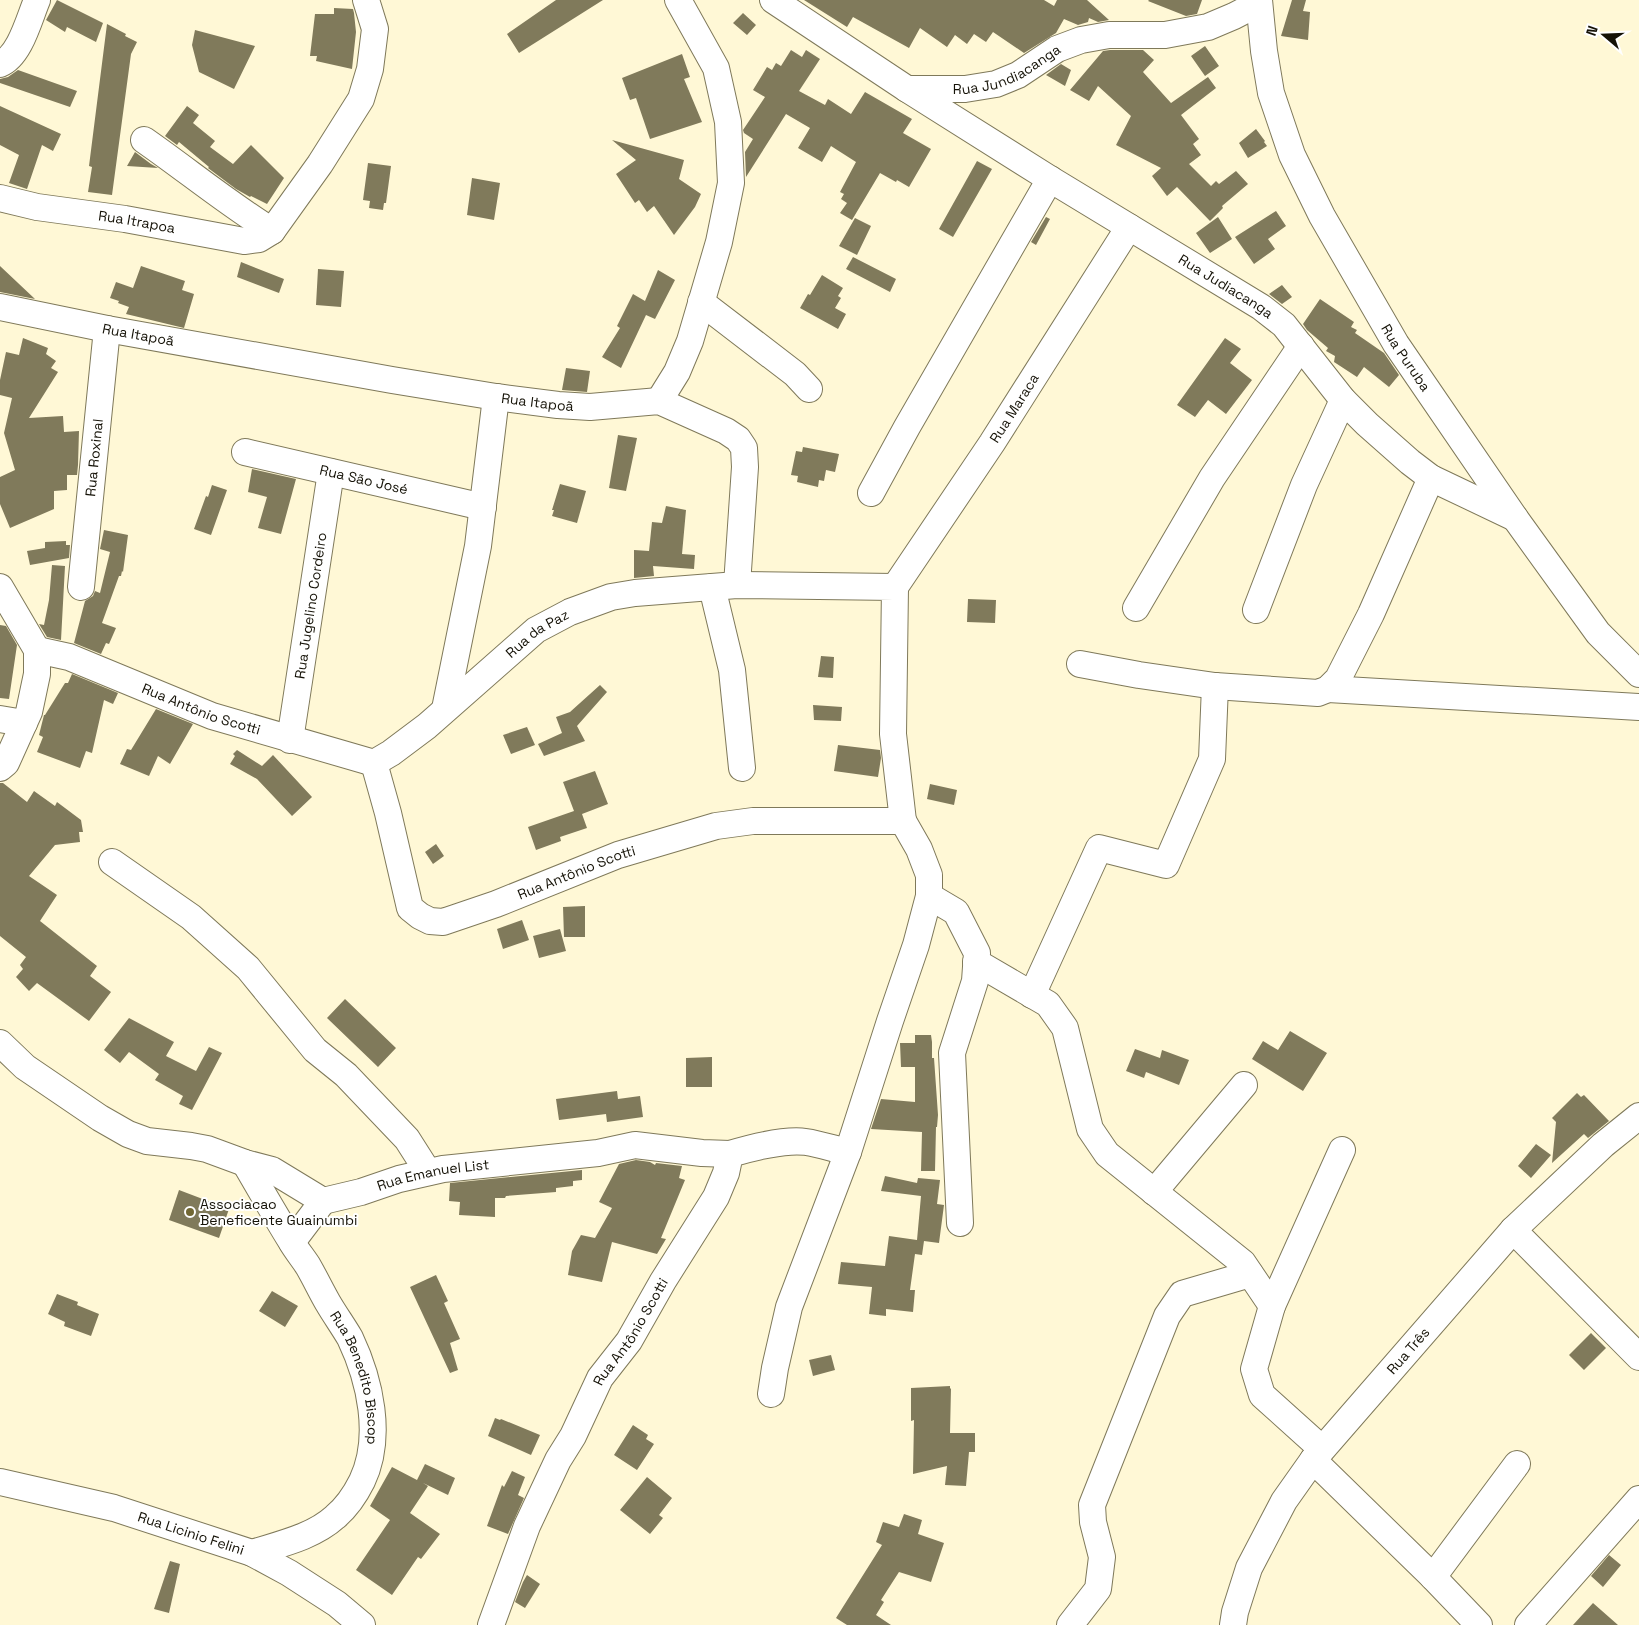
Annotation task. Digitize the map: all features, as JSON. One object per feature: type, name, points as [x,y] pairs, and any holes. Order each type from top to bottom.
[{"type":"street","points":[[5,50],[37,0]]},
{"type":"street","points":[[144,140],[183,167],[238,210],[272,231],[320,164],[361,99],[370,69],[375,29],[366,0]]},
{"type":"street","points":[[678,0],[716,68],[728,122],[731,183],[719,242],[690,341],[677,372],[660,401],[726,431],[738,439],[744,448],[745,467],[724,586],[742,768]]},
{"type":"street","points":[[773,0],[906,89]]},
{"type":"street","name":"Rua Jundiacanga","points":[[906,89],[965,89],[996,84],[1018,75],[1057,49],[1081,40],[1108,35],[1165,35],[1208,27],[1234,16],[1259,2]]},
{"type":"street","name":"Rua Puruba","points":[[1259,2],[1271,93],[1292,156],[1322,216],[1396,344],[1515,518],[1598,633],[1639,674]]},
{"type":"street","name":"Rua Judiacanga","points":[[906,89],[1261,307],[1284,325],[1343,400],[1367,424],[1431,478],[1515,518]]},
{"type":"street","points":[[871,493],[911,419],[1050,179]]},
{"type":"street","name":"Rua Itrapoa","points":[[0,198],[37,207],[244,241],[258,239],[272,231]]},
{"type":"street","name":"Rua Maraca","points":[[895,587],[992,443],[1128,227]]},
{"type":"street","points":[[701,302],[795,374],[809,389]]},
{"type":"street","name":"Rua Itapoã","points":[[0,307],[107,329],[496,397],[590,407],[660,401]]},
{"type":"street","name":"Rua Roxinal","points":[[81,587],[107,329]]},
{"type":"street","points":[[1136,608],[1212,478],[1301,346]]},
{"type":"street","points":[[445,709],[478,546],[496,397]]},
{"type":"street","points":[[1256,610],[1304,485],[1343,400]]},
{"type":"street","name":"Rua São José","points":[[245,452],[483,507]]},
{"type":"street","name":"Rua Jugelino Cordeiro","points":[[290,740],[331,472]]},
{"type":"street","points":[[1080,664],[1215,686],[1318,693],[1328,689],[1338,679],[1371,614],[1431,478]]},
{"type":"street","name":"Rua da Paz","points":[[374,763],[391,753],[427,726],[536,630],[570,612],[611,597],[724,586],[895,587]]},
{"type":"street","points":[[0,587],[37,650],[37,674],[29,712],[12,721],[6,763],[0,768]]},
{"type":"street","points":[[771,1394],[789,1307],[848,1152],[916,945],[929,896],[929,874],[919,849],[902,821],[893,734],[895,587]]},
{"type":"street","name":"Rua Antônio Scotti","points":[[37,650],[69,657],[212,716],[374,763],[388,812],[410,908],[430,921],[443,922],[496,904],[618,855],[716,826],[752,821],[902,821]]},
{"type":"street","points":[[1032,995],[1099,848],[1166,864],[1212,759],[1215,686]]},
{"type":"street","points":[[1328,689],[1639,707]]},
{"type":"street","points":[[112,862],[191,917],[248,968],[315,1050],[346,1075],[408,1139],[428,1172]]},
{"type":"street","points":[[929,896],[956,912],[977,953],[975,982],[952,1054],[960,1223]]},
{"type":"street","points":[[976,962],[1048,1004],[1065,1028],[1090,1129],[1107,1154],[1243,1264],[1272,1306]]},
{"type":"street","points":[[0,1043],[25,1067],[100,1118],[128,1134],[147,1141],[207,1149],[245,1163],[272,1170],[323,1200],[292,1242]]},
{"type":"street","points":[[1154,1192],[1244,1085]]},
{"type":"street","name":"Rua Três","points":[[1233,1625],[1235,1612],[1249,1568],[1284,1500],[1318,1454],[1513,1230],[1603,1144],[1639,1116]]},
{"type":"street","points":[[730,1154],[759,1146],[805,1142],[848,1152]]},
{"type":"street","name":"Rua Emanuel List","points":[[323,1200],[361,1192],[399,1179],[443,1169],[598,1153],[635,1145],[702,1153],[730,1154]]},
{"type":"street","points":[[1342,1150],[1272,1306],[1254,1369],[1262,1395],[1478,1625]]},
{"type":"street","name":"Rua Antônio Scotti","points":[[491,1625],[527,1526],[558,1460],[573,1436],[600,1378],[629,1341],[662,1281],[716,1197],[726,1173],[730,1154]]},
{"type":"street","name":"Rua Benedito Biscop","points":[[245,1163],[309,1267],[350,1339],[368,1387],[372,1411],[371,1455],[367,1470],[348,1505],[321,1528],[304,1536],[252,1553]]},
{"type":"street","points":[[1513,1230],[1639,1357]]},
{"type":"street","points":[[1070,1625],[1098,1589],[1102,1557],[1093,1522],[1092,1506],[1167,1316],[1182,1294],[1250,1274]]},
{"type":"street","points":[[1433,1577],[1517,1464]]},
{"type":"street","name":"Rua Licinio Felini","points":[[0,1482],[114,1508],[252,1553],[289,1573],[337,1604],[362,1625]]},
{"type":"street","points":[[1528,1625],[1639,1499]]},
{"type":"building","points":[[57,0],[103,23],[96,42],[67,27],[65,32],[46,20]]},
{"type":"building","points":[[556,0],[603,0],[519,53],[507,34]]},
{"type":"building","points":[[804,0],[1044,0],[1054,6],[1057,0],[1087,0],[1109,20],[1098,22],[1089,18],[1088,22],[1078,25],[1064,19],[1056,33],[1024,53],[993,32],[986,42],[974,34],[967,44],[955,35],[947,47],[920,28],[909,48],[853,17],[847,27]]},
{"type":"building","points":[[1149,0],[1202,0],[1197,14],[1186,16]]},
{"type":"building","points":[[1292,0],[1306,0],[1303,11],[1310,12],[1308,40],[1281,36]]},
{"type":"building","points":[[334,8],[353,9],[356,32],[352,69],[316,61],[317,56],[310,56],[315,14],[334,14]]},
{"type":"building","points":[[743,13],[756,25],[747,35],[733,23]]},
{"type":"building","points":[[107,24],[137,42],[131,54],[112,195],[88,192],[92,167],[89,166]]},
{"type":"building","points":[[195,30],[255,46],[234,89],[199,72],[192,45]]},
{"type":"building","points":[[1205,46],[1219,66],[1205,76],[1191,56]]},
{"type":"building","points":[[791,50],[802,57],[806,50],[820,59],[799,91],[825,105],[828,99],[851,114],[865,92],[912,119],[903,133],[931,149],[909,187],[880,173],[852,220],[840,213],[847,203],[841,199],[844,194],[840,192],[856,162],[831,146],[822,162],[798,148],[810,128],[786,114],[746,177],[745,152],[753,139],[744,133],[743,130],[765,97],[753,90],[767,67],[772,70],[776,63],[781,66]]},
{"type":"building","points":[[1143,50],[1154,60],[1143,72],[1171,103],[1208,77],[1216,88],[1181,115],[1199,139],[1193,144],[1201,155],[1189,164],[1211,186],[1216,181],[1219,184],[1236,171],[1248,184],[1222,206],[1223,208],[1210,221],[1177,187],[1167,196],[1152,176],[1161,168],[1116,145],[1131,116],[1098,86],[1089,101],[1070,90],[1103,51]]},
{"type":"building","points":[[682,54],[690,77],[684,79],[702,122],[650,139],[636,98],[630,100],[622,78]]},
{"type":"building","points":[[1061,64],[1071,70],[1065,86],[1046,75]]},
{"type":"building","points":[[18,70],[77,91],[70,107],[0,83],[0,79],[8,77]]},
{"type":"building","points":[[0,106],[61,134],[53,151],[42,145],[27,189],[9,183],[19,155],[0,145]]},
{"type":"building","points":[[187,106],[199,115],[193,123],[215,141],[210,147],[233,164],[251,145],[284,178],[267,204],[236,189],[208,168],[179,142],[177,145],[165,136]]},
{"type":"building","points":[[1256,129],[1267,146],[1248,158],[1239,143]]},
{"type":"building","points":[[612,140],[684,160],[679,179],[701,194],[695,207],[674,235],[654,206],[647,212],[639,200],[635,203],[616,174],[636,160]]},
{"type":"building","points":[[135,152],[151,164],[158,168],[127,166]]},
{"type":"building","points":[[977,161],[992,169],[953,237],[939,229]]},
{"type":"building","points":[[368,163],[391,166],[386,203],[384,203],[383,210],[369,208],[370,201],[363,200]]},
{"type":"building","points":[[472,178],[500,183],[494,220],[467,215]]},
{"type":"building","points":[[1276,211],[1286,226],[1268,239],[1275,249],[1254,264],[1235,237]]},
{"type":"building","points":[[1046,217],[1050,219],[1036,245],[1031,242]]},
{"type":"building","points":[[1218,217],[1232,239],[1210,253],[1196,233]]},
{"type":"building","points":[[855,218],[871,226],[857,255],[839,246]]},
{"type":"building","points":[[853,257],[896,279],[890,292],[846,269]]},
{"type":"building","points":[[241,262],[284,279],[279,293],[237,277]]},
{"type":"building","points":[[0,266],[35,299],[0,292]]},
{"type":"building","points":[[141,266],[185,281],[182,290],[194,294],[184,328],[126,314],[129,307],[110,298],[116,282],[133,288]]},
{"type":"building","points":[[318,269],[344,271],[341,307],[316,305]]},
{"type":"building","points":[[658,270],[675,280],[655,319],[646,315],[621,368],[602,357],[620,328],[617,326],[633,294],[645,301]]},
{"type":"building","points":[[822,275],[843,288],[838,296],[841,298],[835,308],[846,314],[838,329],[800,308]]},
{"type":"building","points":[[1282,285],[1292,297],[1282,304],[1269,294]]},
{"type":"building","points":[[1320,299],[1354,322],[1351,327],[1357,330],[1355,333],[1384,353],[1399,375],[1389,387],[1364,367],[1357,377],[1334,362],[1335,356],[1326,351],[1328,348],[1307,330],[1303,324]]},
{"type":"building","points":[[23,338],[48,348],[46,354],[56,361],[51,368],[58,372],[29,418],[63,416],[64,432],[79,431],[78,465],[77,475],[67,475],[67,490],[54,491],[54,509],[10,528],[0,504],[0,477],[15,470],[4,433],[12,398],[0,395],[0,380],[6,352],[19,355]]},
{"type":"building","points":[[1225,338],[1241,349],[1230,363],[1252,380],[1226,414],[1208,400],[1195,417],[1177,405]]},
{"type":"building","points":[[566,368],[590,371],[587,392],[562,390]]},
{"type":"building","points":[[618,435],[637,438],[626,491],[609,488]]},
{"type":"building","points":[[803,447],[839,454],[835,472],[826,470],[824,481],[819,480],[818,487],[797,482],[798,476],[791,475],[796,451],[802,452]]},
{"type":"building","points":[[252,469],[296,479],[281,534],[258,528],[267,497],[248,492]]},
{"type":"building","points":[[560,484],[586,491],[577,523],[552,516]]},
{"type":"building","points":[[212,485],[227,490],[211,535],[194,529]]},
{"type":"building","points":[[666,506],[686,510],[682,554],[695,555],[694,569],[653,566],[654,576],[634,578],[634,550],[649,551],[652,522],[662,523]]},
{"type":"building","points":[[104,530],[128,535],[123,572],[119,576],[102,623],[116,628],[109,644],[106,643],[101,654],[74,643],[85,601],[93,596],[95,591],[100,593],[110,552],[100,549]]},
{"type":"building","points":[[66,541],[66,545],[70,545],[69,558],[30,565],[27,551],[45,548],[45,542]]},
{"type":"building","points":[[52,565],[65,566],[61,640],[47,637],[39,624],[44,625],[49,600]]},
{"type":"building","points":[[968,599],[996,600],[995,623],[967,622]]},
{"type":"building","points":[[0,625],[6,626],[17,645],[9,699],[0,698]]},
{"type":"building","points":[[821,656],[834,657],[833,678],[818,677]]},
{"type":"building","points":[[72,674],[118,693],[113,704],[104,700],[92,753],[86,751],[80,768],[37,752],[43,737],[39,735],[44,715],[65,683],[68,683]]},
{"type":"building","points":[[600,685],[607,692],[577,726],[585,741],[544,756],[538,744],[562,733],[556,717],[570,712]]},
{"type":"building","points":[[813,705],[842,707],[841,721],[814,720]]},
{"type":"building","points":[[156,709],[193,724],[170,764],[158,756],[149,776],[120,764],[127,749],[131,750]]},
{"type":"building","points":[[527,727],[535,745],[511,754],[503,735]]},
{"type":"building","points":[[838,745],[880,750],[881,758],[878,777],[834,771]]},
{"type":"building","points":[[237,750],[262,766],[273,755],[312,797],[292,816],[257,779],[230,764],[235,756],[233,754]]},
{"type":"building","points":[[595,771],[608,804],[582,814],[587,828],[560,837],[561,841],[536,850],[528,827],[574,811],[563,782]]},
{"type":"building","points":[[0,783],[3,783],[27,802],[34,791],[55,806],[57,802],[81,820],[83,832],[79,832],[80,842],[55,845],[29,876],[57,895],[40,921],[97,966],[90,976],[111,992],[89,1021],[37,983],[29,991],[16,977],[23,969],[20,965],[26,957],[0,936]]},
{"type":"building","points":[[930,784],[957,790],[954,805],[927,799]]},
{"type":"building","points":[[436,844],[444,856],[433,864],[425,852]]},
{"type":"building","points":[[585,906],[585,937],[564,937],[563,907]]},
{"type":"building","points":[[522,920],[529,940],[503,949],[497,929]]},
{"type":"building","points":[[560,929],[566,951],[539,958],[533,936]]},
{"type":"building","points":[[345,999],[396,1048],[378,1067],[327,1018]]},
{"type":"building","points":[[129,1018],[174,1042],[166,1056],[196,1071],[209,1047],[222,1053],[192,1110],[179,1104],[183,1096],[155,1080],[159,1074],[129,1052],[120,1063],[104,1050]]},
{"type":"building","points":[[1290,1031],[1327,1053],[1303,1091],[1252,1059],[1263,1041],[1278,1050]]},
{"type":"building","points":[[915,1035],[931,1035],[938,1115],[935,1171],[921,1171],[922,1132],[871,1129],[881,1099],[915,1102],[915,1067],[901,1067],[900,1043],[915,1043]]},
{"type":"building","points":[[1135,1049],[1160,1058],[1162,1050],[1189,1060],[1179,1085],[1146,1072],[1144,1078],[1126,1071]]},
{"type":"building","points":[[712,1057],[712,1087],[686,1087],[686,1058]]},
{"type":"building","points":[[617,1091],[618,1099],[640,1096],[643,1117],[607,1122],[606,1114],[559,1120],[556,1099]]},
{"type":"building","points":[[1577,1093],[1581,1097],[1584,1095],[1609,1121],[1588,1138],[1584,1134],[1552,1163],[1556,1122],[1552,1118]]},
{"type":"building","points":[[1536,1144],[1551,1155],[1531,1178],[1518,1166]]},
{"type":"building","points":[[636,1160],[650,1162],[655,1165],[656,1163],[682,1166],[679,1178],[685,1180],[661,1238],[666,1239],[657,1254],[612,1242],[602,1282],[568,1275],[572,1251],[581,1235],[595,1238],[612,1208],[599,1202],[619,1164]]},
{"type":"building","points":[[582,1170],[582,1180],[573,1181],[573,1186],[556,1188],[556,1192],[495,1198],[495,1217],[459,1215],[460,1202],[449,1201],[450,1183]]},
{"type":"building","points":[[885,1176],[917,1183],[918,1178],[940,1180],[937,1204],[944,1205],[939,1243],[924,1241],[922,1255],[915,1254],[910,1290],[915,1290],[913,1312],[886,1309],[886,1316],[869,1314],[872,1287],[838,1284],[841,1262],[885,1266],[889,1236],[917,1240],[921,1196],[881,1191]]},
{"type":"building","name":"Associacao Beneficente Guainumbi","points":[[179,1190],[229,1209],[219,1238],[169,1220]]},
{"type":"building","points":[[436,1275],[448,1301],[444,1303],[460,1339],[450,1343],[458,1370],[450,1373],[410,1287]]},
{"type":"building","points":[[272,1291],[298,1306],[285,1327],[259,1311]]},
{"type":"building","points":[[57,1294],[78,1302],[77,1305],[99,1314],[91,1336],[64,1326],[65,1322],[48,1314]]},
{"type":"building","points":[[1591,1333],[1606,1348],[1584,1370],[1569,1355]]},
{"type":"building","points":[[831,1355],[835,1370],[813,1376],[809,1360]]},
{"type":"building","points":[[950,1386],[950,1433],[975,1433],[975,1452],[969,1452],[966,1486],[945,1485],[947,1466],[913,1474],[914,1420],[911,1421],[911,1388]]},
{"type":"building","points":[[495,1418],[540,1435],[531,1455],[488,1436]]},
{"type":"building","points":[[633,1425],[648,1435],[646,1439],[654,1444],[637,1470],[614,1455]]},
{"type":"building","points":[[425,1464],[455,1478],[448,1495],[423,1483],[428,1486],[410,1513],[440,1534],[421,1559],[418,1557],[392,1595],[356,1570],[390,1520],[370,1506],[392,1467],[417,1480]]},
{"type":"building","points":[[512,1471],[525,1477],[518,1495],[524,1498],[508,1534],[487,1526],[502,1485],[504,1487]]},
{"type":"building","points":[[647,1477],[672,1498],[659,1515],[663,1518],[650,1534],[620,1510]]},
{"type":"building","points":[[904,1514],[922,1520],[918,1534],[944,1543],[931,1582],[899,1572],[881,1600],[884,1602],[876,1615],[891,1625],[847,1625],[836,1618],[882,1545],[876,1542],[883,1522],[899,1527]]},
{"type":"building","points":[[1609,1555],[1621,1565],[1603,1587],[1591,1576]]},
{"type":"building","points":[[170,1561],[180,1564],[169,1613],[154,1609]]},
{"type":"building","points":[[527,1575],[540,1584],[525,1608],[515,1602]]},
{"type":"building","points":[[1593,1603],[1618,1625],[1573,1625]]},
{"type":"place","name":"Associacao Beneficente Guainumbi","points":[[190,1212]]}]
